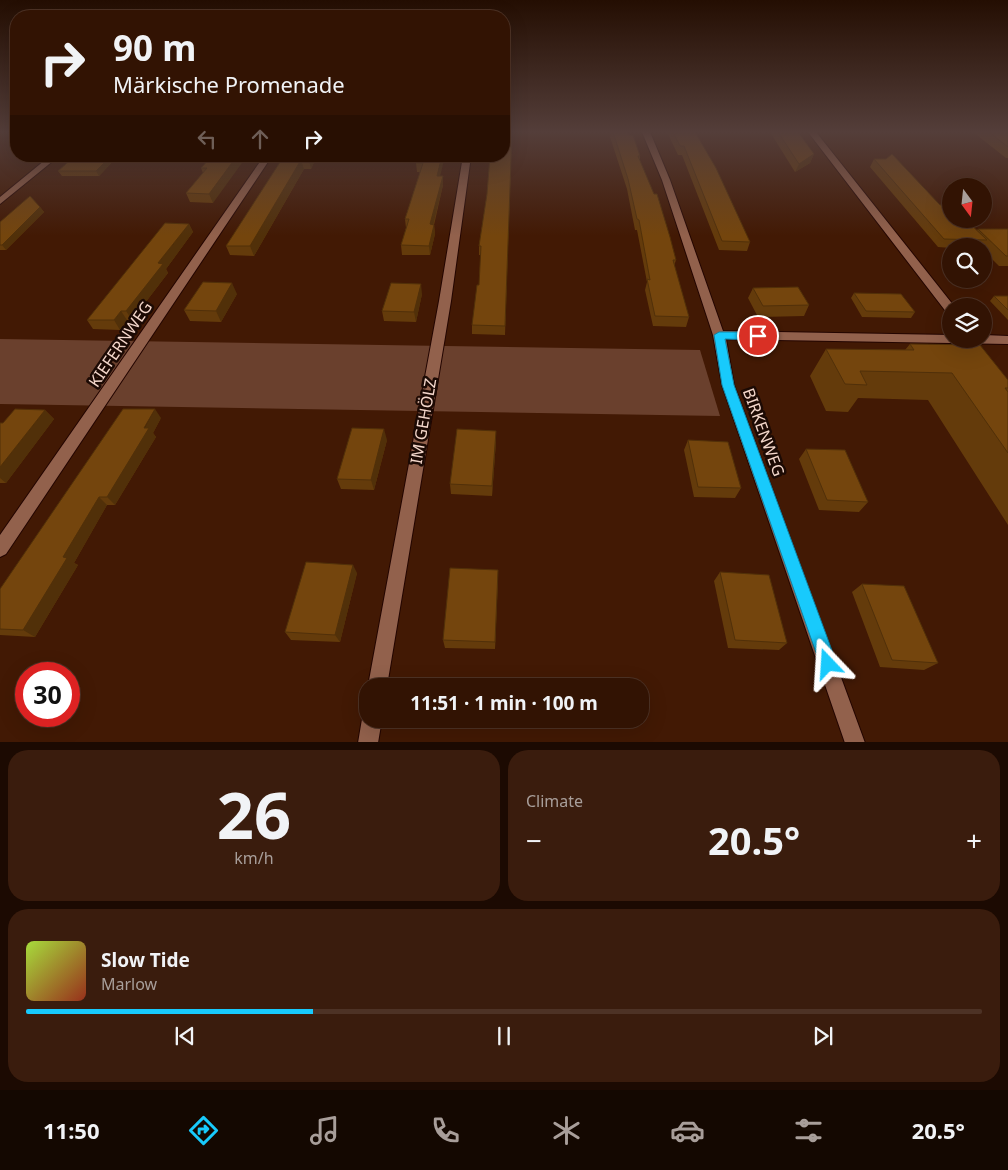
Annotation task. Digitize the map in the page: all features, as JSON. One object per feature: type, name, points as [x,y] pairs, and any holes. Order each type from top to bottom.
[{"type":"street","points":[[0,201],[42,167]]},
{"type":"street","name":"KIEFERNWEG","points":[[0,549],[261,167]]},
{"type":"street","name":"IM GEHÖLZ","points":[[378,678],[445,300],[465,167]]},
{"type":"street","name":"BIRKENWEG","points":[[660,167],[719,335],[728,385],[855,742]]},
{"type":"street","points":[[839,167],[942,298]]},
{"type":"street","points":[[719,335],[942,338]]},
{"type":"street","points":[[992,340],[1008,340]]},
{"type":"street","points":[[981,348],[986,354]]},
{"type":"street","points":[[368,742],[370,728]]},
{"type":"shaded area","points":[[0,339],[700,350],[720,416],[0,404]]},
{"type":"building","points":[[63,167],[100,167],[96,171],[58,171]]},
{"type":"building","points":[[229,167],[209,194],[186,193],[207,168],[201,168]]},
{"type":"building","points":[[277,167],[297,167],[250,246],[226,246]]},
{"type":"building","points":[[422,167],[439,167],[437,176],[443,176],[430,224],[434,225],[429,246],[401,245],[409,219],[405,219]]},
{"type":"building","points":[[489,167],[511,167],[505,326],[472,325],[477,285],[479,285],[481,246],[479,246]]},
{"type":"building","points":[[624,167],[642,167],[654,194],[657,194],[676,260],[673,260],[689,317],[655,316],[647,279],[650,280],[639,220],[637,219]]},
{"type":"building","points":[[692,167],[715,167],[750,242],[722,241]]},
{"type":"building","points":[[881,167],[904,167],[942,205],[942,228],[974,228],[985,238],[943,238]]},
{"type":"building","points":[[30,196],[40,207],[0,245],[0,222]]},
{"type":"building","points":[[165,223],[189,224],[158,263],[163,264],[126,311],[121,311],[114,320],[87,320]]},
{"type":"building","points":[[978,229],[1008,229],[1008,256],[992,242],[992,238],[987,238]]},
{"type":"building","points":[[203,282],[232,283],[216,311],[184,310]]},
{"type":"building","points":[[391,283],[421,284],[414,312],[382,311]]},
{"type":"building","points":[[798,287],[809,305],[763,306],[753,288]]},
{"type":"building","points":[[854,293],[901,294],[915,312],[866,311]]},
{"type":"building","points":[[994,296],[1008,296],[1008,310]]},
{"type":"building","points":[[910,344],[942,344],[942,348],[982,348],[1008,380],[1008,388],[1005,388],[1008,392],[1008,453],[952,373],[860,371],[867,385],[845,384],[826,349],[914,350]]},
{"type":"building","points":[[15,409],[45,410],[0,467],[0,423],[3,423]]},
{"type":"building","points":[[123,409],[155,409],[144,428],[149,428],[107,497],[99,497],[63,557],[67,558],[23,630],[0,629],[0,589]]},
{"type":"building","points":[[352,428],[384,429],[371,480],[337,479]]},
{"type":"building","points":[[457,429],[496,431],[492,486],[450,484]]},
{"type":"building","points":[[688,440],[728,442],[741,488],[698,487]]},
{"type":"building","points":[[806,449],[845,450],[868,502],[827,500]]},
{"type":"building","points":[[306,562],[353,565],[335,635],[285,632]]},
{"type":"building","points":[[450,568],[498,570],[495,642],[443,640]]},
{"type":"building","points":[[720,572],[769,575],[787,643],[735,640]]},
{"type":"building","points":[[862,584],[904,586],[938,663],[892,660]]},
{"type":"route","points":[[758,336],[719,335],[728,385],[828,664]]}]
